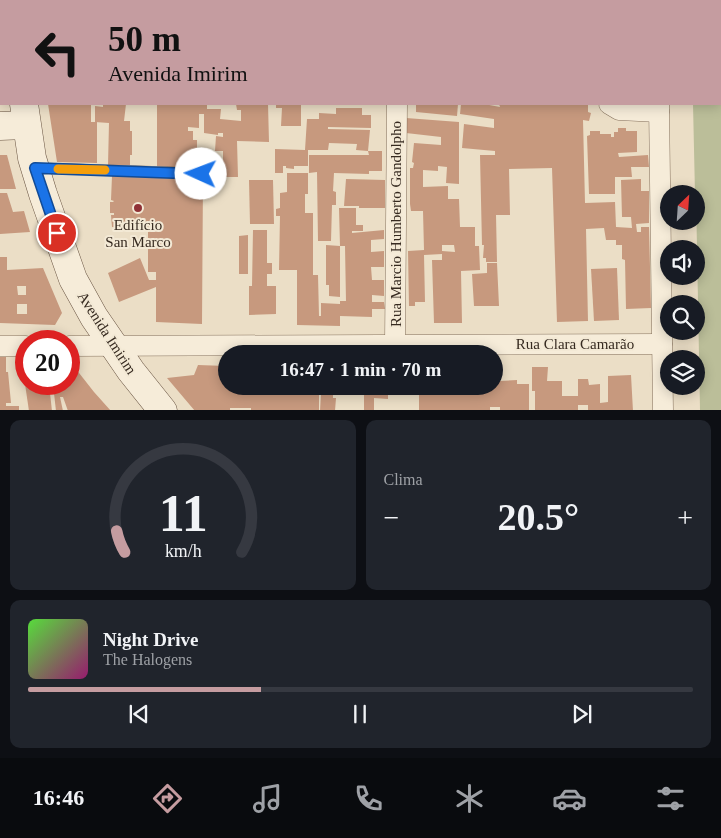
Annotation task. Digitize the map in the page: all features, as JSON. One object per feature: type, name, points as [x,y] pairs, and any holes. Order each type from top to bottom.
[{"type":"main road","name":"Avenida Imirim","points":[[17,118],[73,280],[113,346],[163,410]]},
{"type":"street","name":"Rua Marcio Humberto Gandolpho","points":[[395,345],[397,105]]},
{"type":"street","points":[[611,105],[619,110],[659,108],[663,410]]},
{"type":"street","name":"Rua Clara Camarão","points":[[395,345],[662,344]]},
{"type":"street","points":[[0,346],[15,346]]},
{"type":"street","name":"Rua Clara Camarão","points":[[80,346],[218,346]]},
{"type":"lane","points":[[35,168],[201,174]]},
{"type":"green space","points":[[693,105],[721,105],[721,410],[700,410],[700,395],[705,395],[705,350],[699,350],[699,340],[705,340],[705,295],[698,295],[698,285],[705,285],[705,240],[697,240],[697,230],[705,230],[705,185],[695,185]]},
{"type":"building","points":[[48,105],[91,105],[91,122],[97,122],[97,163],[57,162]]},
{"type":"building","points":[[103,105],[126,105],[124,121],[130,121],[130,131],[132,131],[130,165],[108,165],[109,123],[95,122],[95,106],[103,107]]},
{"type":"building","points":[[157,105],[207,105],[207,109],[221,109],[220,119],[241,121],[241,110],[237,110],[236,105],[268,105],[269,142],[237,141],[238,177],[223,177],[223,151],[215,151],[216,136],[223,137],[223,133],[218,133],[218,135],[204,133],[204,114],[199,114],[199,128],[188,127],[188,131],[193,131],[193,140],[197,140],[197,155],[204,155],[204,169],[157,169]]},
{"type":"building","points":[[276,105],[301,105],[301,126],[281,126],[282,108],[276,108]]},
{"type":"building","points":[[416,105],[458,105],[457,116],[416,112]]},
{"type":"building","points":[[461,105],[500,107],[499,105],[588,105],[588,112],[591,113],[589,121],[583,120],[585,203],[615,202],[616,227],[632,228],[631,217],[622,217],[621,180],[641,179],[641,191],[649,191],[649,223],[636,224],[637,232],[641,232],[641,227],[649,227],[651,308],[626,309],[625,260],[622,259],[622,245],[616,245],[616,240],[606,240],[604,228],[586,229],[588,321],[557,322],[552,168],[509,169],[510,215],[496,215],[497,262],[486,262],[486,258],[483,258],[484,245],[482,245],[480,155],[495,155],[495,151],[462,148],[464,124],[494,128],[494,119],[460,114]]},
{"type":"building","points":[[336,108],[362,108],[362,115],[371,115],[371,128],[328,127],[328,129],[370,130],[368,151],[356,150],[357,144],[329,143],[328,150],[308,150],[308,166],[294,166],[294,169],[283,166],[283,173],[275,173],[275,149],[305,150],[307,119],[319,119],[319,113],[336,114]]},
{"type":"building","points":[[406,118],[459,122],[459,184],[446,183],[447,167],[438,166],[438,171],[423,170],[423,187],[448,186],[448,199],[459,199],[460,227],[475,227],[475,246],[479,246],[480,270],[461,271],[462,323],[434,323],[432,260],[442,260],[442,254],[424,255],[425,302],[415,302],[415,306],[409,306],[408,251],[424,250],[423,211],[411,211],[410,204],[410,168],[413,168],[414,163],[412,162],[414,143],[441,145],[441,137],[406,133]],"holes":[[[442,245],[454,245],[455,252],[442,251]]]},
{"type":"building","points":[[618,128],[626,128],[626,131],[637,131],[637,152],[618,153],[619,157],[648,155],[649,167],[631,167],[632,177],[615,177],[615,194],[589,194],[587,136],[590,135],[590,131],[600,131],[600,134],[611,134],[611,137],[614,137],[614,132],[618,132]]},
{"type":"building","points":[[368,151],[382,151],[382,171],[369,171],[369,174],[334,173],[333,191],[336,192],[336,205],[332,205],[331,241],[318,241],[317,172],[309,173],[309,155],[369,155]]},
{"type":"building","points":[[0,155],[7,155],[16,189],[0,189]]},
{"type":"building","points":[[287,173],[308,173],[308,194],[305,194],[305,213],[313,213],[313,275],[318,275],[319,316],[321,316],[321,303],[340,304],[340,301],[346,301],[345,246],[340,246],[339,208],[356,208],[356,225],[363,225],[363,231],[352,231],[352,233],[384,230],[384,239],[371,240],[371,252],[384,251],[384,267],[371,267],[372,280],[384,280],[384,296],[372,295],[372,302],[384,302],[385,309],[372,309],[372,317],[340,316],[340,326],[297,325],[297,270],[279,270],[280,216],[276,216],[276,209],[280,208],[280,193],[287,192]]},
{"type":"building","points":[[112,176],[203,178],[202,324],[156,322],[156,287],[119,302],[108,273],[140,258],[149,280],[156,280],[156,272],[148,272],[148,227],[112,227],[111,215],[114,215],[114,213],[110,213],[110,202],[114,201],[111,200]]},
{"type":"building","points":[[346,179],[385,180],[385,208],[344,206]]},
{"type":"building","points":[[249,180],[273,180],[274,224],[250,224]]},
{"type":"building","points":[[0,193],[7,193],[13,212],[24,211],[30,232],[0,234]]},
{"type":"building","points":[[253,230],[267,230],[267,263],[272,263],[272,274],[267,274],[267,286],[276,286],[276,314],[249,315],[249,286],[252,286]]},
{"type":"building","points":[[248,235],[248,274],[239,274],[239,236]]},
{"type":"building","points":[[326,245],[340,246],[340,297],[329,296],[329,285],[326,285]]},
{"type":"building","points":[[0,257],[7,257],[7,270],[43,268],[62,313],[55,325],[0,323]],"holes":[[[17,286],[26,286],[26,295],[18,295]],[[17,304],[27,304],[27,314],[17,314]]]},
{"type":"building","points":[[487,263],[497,263],[499,306],[474,306],[472,274],[487,273]]},
{"type":"building","points":[[617,268],[619,320],[594,321],[591,269]]},
{"type":"building","points":[[0,357],[6,357],[6,372],[8,372],[11,403],[6,403],[6,406],[19,406],[19,410],[0,410]]},
{"type":"building","points":[[198,365],[218,366],[218,395],[319,395],[319,410],[251,410],[251,408],[230,408],[230,410],[194,410],[167,378],[194,375]]},
{"type":"building","points":[[532,367],[548,367],[547,381],[562,381],[562,396],[578,396],[578,379],[588,379],[589,385],[600,384],[600,403],[608,402],[608,376],[631,375],[633,410],[588,410],[588,405],[578,405],[578,410],[535,410],[535,391],[532,391]]},
{"type":"building","points":[[80,374],[110,410],[68,410],[63,397],[60,397],[63,410],[56,410],[54,395],[80,395]]},
{"type":"building","points":[[517,380],[517,384],[529,384],[529,410],[500,410],[500,407],[490,407],[490,410],[419,410],[419,395],[503,395],[503,381]]},
{"type":"building","points":[[27,395],[50,395],[52,410],[29,410]]},
{"type":"building","points":[[321,395],[333,395],[333,398],[336,398],[335,410],[320,410]]},
{"type":"building","points":[[364,395],[388,395],[388,399],[374,398],[374,410],[364,410]]},
{"type":"slow traffic","points":[[58,169],[105,170]]},
{"type":"place","name":"Edifício San Marco","points":[[138,208]]},
{"type":"route","points":[[57,233],[35,168],[201,174]]}]
